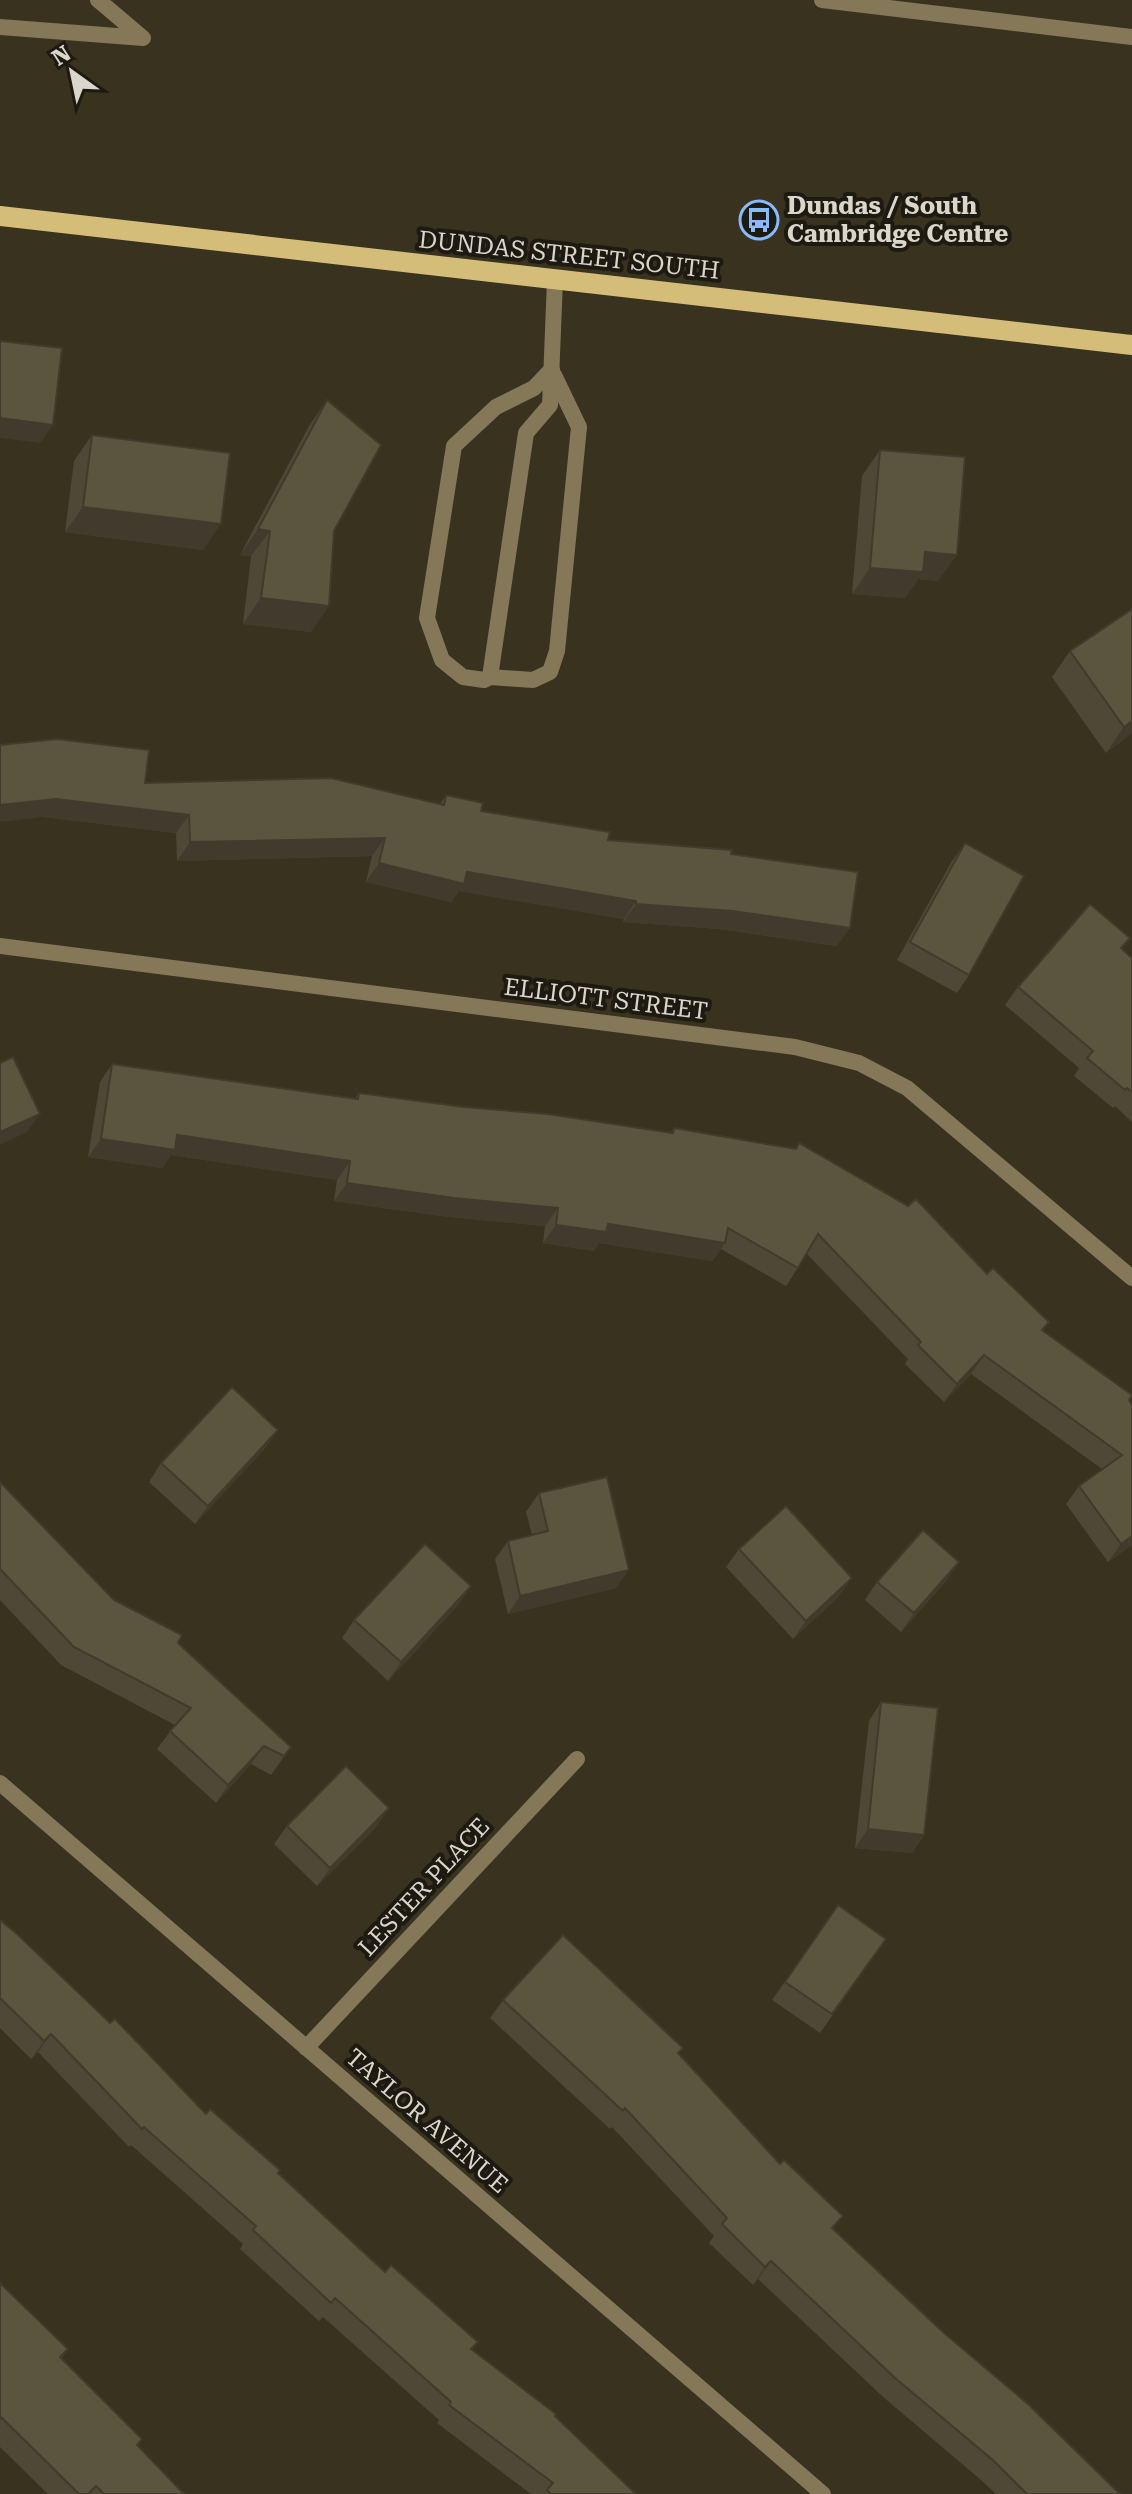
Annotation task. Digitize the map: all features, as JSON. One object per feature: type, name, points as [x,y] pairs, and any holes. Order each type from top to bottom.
[{"type":"main road","name":"DUNDAS STREET SOUTH","points":[[0,216],[1132,345]]},
{"type":"street","points":[[0,27],[143,38],[98,0]]},
{"type":"street","points":[[822,0],[1132,37]]},
{"type":"street","points":[[490,677],[526,433],[550,405],[555,280]]},
{"type":"street","points":[[552,369],[579,427],[557,651],[550,672],[533,680],[463,677],[442,660],[427,618],[454,446],[496,407],[534,388],[552,369]]},
{"type":"street","name":"ELLIOTT STREET","points":[[0,946],[795,1047],[859,1063],[907,1088],[1132,1278]]},
{"type":"street","name":"LESTER PLACE","points":[[306,2048],[577,1759]]},
{"type":"street","name":"TAYLOR AVENUE","points":[[0,1783],[823,2494]]},
{"type":"building","points":[[0,341],[62,348],[53,425],[0,418]]},
{"type":"building","points":[[327,400],[381,445],[334,531],[329,606],[261,598],[270,531],[258,529]]},
{"type":"building","points":[[92,435],[230,453],[221,524],[83,507]]},
{"type":"building","points":[[880,450],[965,457],[957,555],[925,552],[923,572],[870,568]]},
{"type":"building","points":[[1132,609],[1132,721],[1124,727],[1070,651]]},
{"type":"building","points":[[57,739],[149,750],[145,783],[331,778],[444,805],[446,795],[483,803],[481,811],[610,832],[608,840],[732,850],[731,854],[858,872],[850,928],[732,911],[636,904],[636,901],[467,872],[464,884],[379,863],[385,838],[190,842],[189,815],[56,799],[0,805],[0,745]]},
{"type":"building","points":[[965,843],[1024,876],[969,975],[910,942]]},
{"type":"building","points":[[1090,904],[1130,938],[1121,948],[1132,958],[1132,1092],[1127,1088],[1125,1090],[1087,1058],[1093,1051],[1018,987]]},
{"type":"building","points":[[13,1057],[40,1114],[0,1132],[0,1063]]},
{"type":"building","points":[[112,1064],[358,1099],[359,1093],[548,1114],[673,1133],[674,1128],[796,1149],[799,1143],[908,1206],[916,1199],[987,1274],[993,1268],[1049,1322],[1042,1330],[1132,1395],[1129,1400],[1132,1405],[1132,1536],[1121,1544],[1079,1486],[1122,1455],[984,1355],[957,1384],[818,1234],[798,1268],[728,1228],[725,1243],[608,1224],[606,1232],[556,1225],[558,1208],[347,1183],[350,1161],[177,1135],[175,1150],[101,1139]]},
{"type":"building","points":[[232,1387],[278,1430],[208,1506],[161,1463]]},
{"type":"building","points":[[607,1477],[629,1570],[520,1596],[508,1541],[548,1531],[539,1493]]},
{"type":"building","points":[[0,1482],[114,1600],[182,1635],[178,1643],[291,1747],[284,1756],[264,1746],[228,1785],[170,1731],[191,1708],[74,1647],[0,1569]]},
{"type":"building","points":[[786,1506],[852,1578],[806,1621],[739,1549]]},
{"type":"building","points":[[923,1530],[959,1562],[914,1613],[877,1582]]},
{"type":"building","points":[[425,1544],[471,1586],[401,1662],[354,1620]]},
{"type":"building","points":[[881,1702],[938,1708],[924,1835],[868,1829]]},
{"type":"building","points":[[346,1766],[389,1808],[330,1868],[287,1826]]},
{"type":"building","points":[[838,1905],[886,1939],[832,2014],[785,1982]]},
{"type":"building","points":[[0,1920],[110,2023],[115,2019],[206,2114],[210,2109],[280,2170],[278,2173],[385,2272],[391,2265],[478,2342],[471,2349],[556,2414],[636,2494],[551,2494],[547,2490],[553,2483],[449,2405],[451,2402],[335,2298],[331,2303],[253,2230],[256,2226],[144,2127],[142,2129],[51,2034],[44,2041],[0,1998]]},
{"type":"building","points":[[563,1935],[683,2048],[678,2053],[780,2164],[784,2160],[843,2216],[832,2228],[944,2333],[1028,2404],[1120,2494],[1027,2494],[994,2461],[895,2378],[771,2261],[765,2267],[722,2224],[727,2218],[625,2108],[623,2111],[503,2000]]},
{"type":"building","points":[[0,2283],[68,2349],[60,2357],[142,2439],[137,2445],[184,2494],[104,2494],[96,2486],[88,2494],[79,2494],[0,2419]]},
{"type":"place","name":"Dundas / South Cambridge Centre","points":[[759,220]]}]
